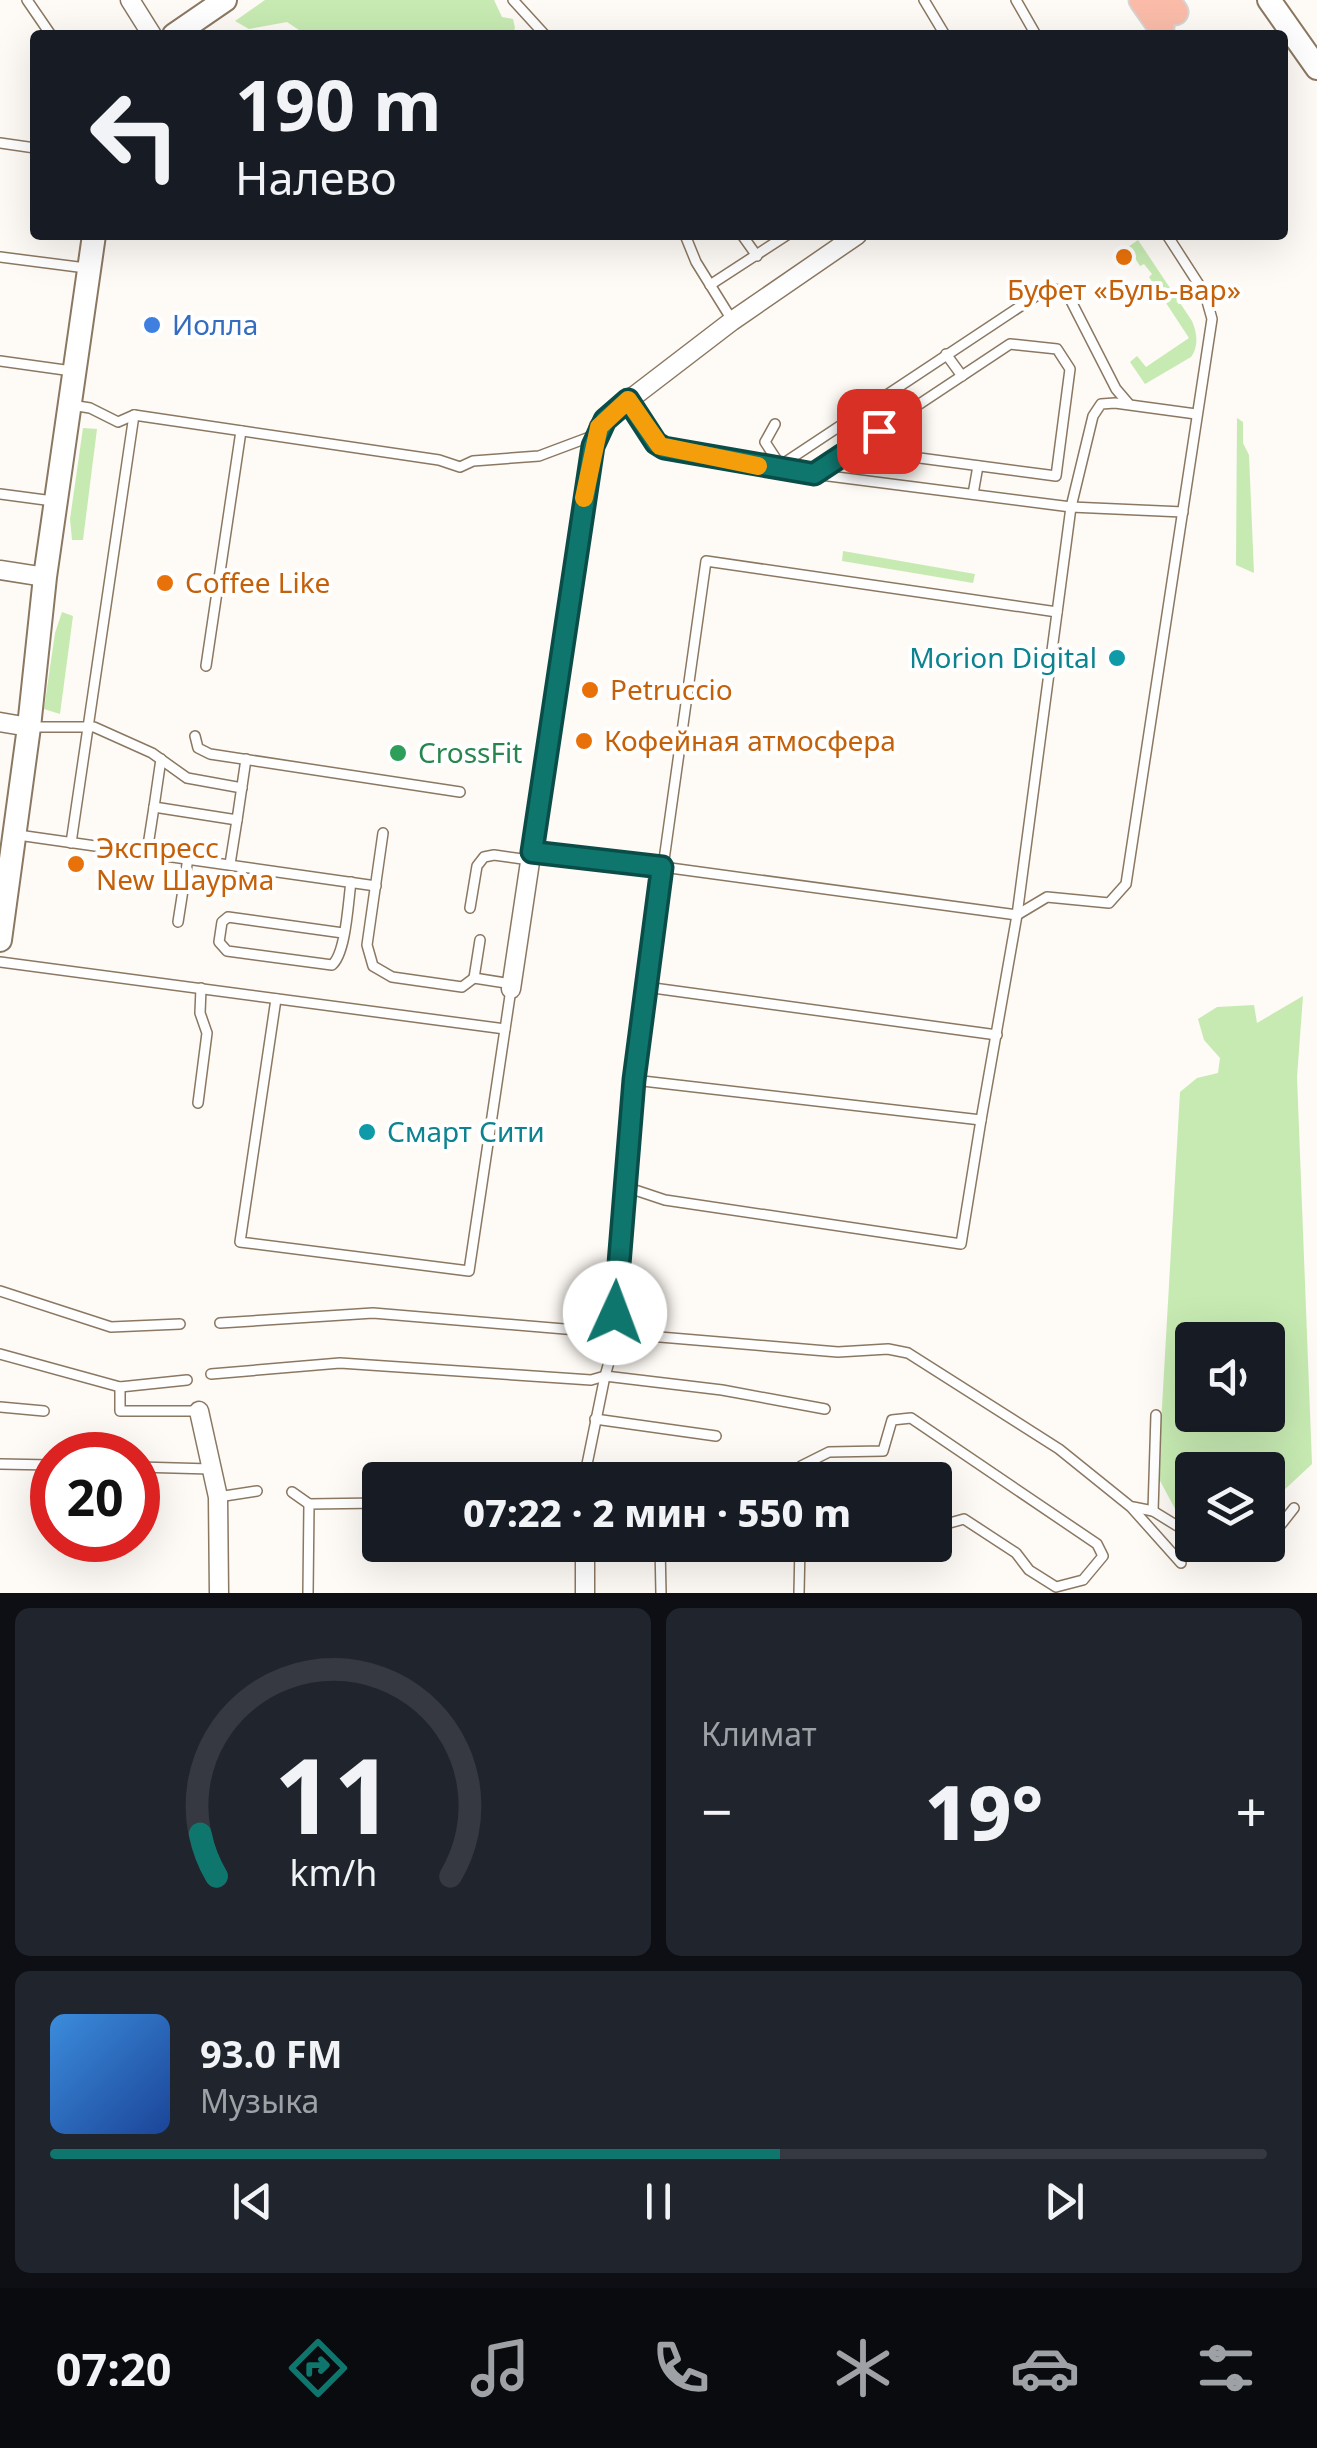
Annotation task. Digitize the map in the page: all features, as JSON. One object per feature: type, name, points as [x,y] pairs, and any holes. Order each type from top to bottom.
[{"type":"main road","points":[[191,30],[224,0]]},
{"type":"main road","points":[[1269,0],[1317,68]]},
{"type":"main road","points":[[0,940],[30,727],[45,577],[93,240]]},
{"type":"street","points":[[130,0],[149,30]]},
{"type":"street","points":[[511,986],[590,460],[598,434],[605,420],[628,400],[732,320],[850,240]]},
{"type":"street","points":[[0,570],[45,577]]},
{"type":"street","points":[[0,722],[30,727]]},
{"type":"street","points":[[199,1411],[218,1497],[219,1593]]},
{"type":"street","points":[[585,1562],[586,1593]]},
{"type":"lane","points":[[27,0],[48,30]]},
{"type":"lane","points":[[513,0],[541,30]]},
{"type":"lane","points":[[924,0],[942,30]]},
{"type":"lane","points":[[1016,0],[1033,30]]},
{"type":"lane","points":[[0,143],[30,147]]},
{"type":"lane","points":[[687,240],[732,320]]},
{"type":"lane","points":[[746,240],[757,256]]},
{"type":"lane","points":[[710,285],[781,240]]},
{"type":"lane","points":[[470,908],[477,866],[484,857],[494,855],[662,867],[1016,915],[1047,897],[1109,903],[1126,884],[1212,320],[1210,306],[1169,240]]},
{"type":"lane","points":[[0,257],[89,269]]},
{"type":"lane","points":[[777,467],[1042,290],[1054,288],[1070,299],[1116,390],[1131,404]]},
{"type":"lane","points":[[814,474],[1010,344],[1057,348],[1070,369],[1056,476],[852,449]]},
{"type":"lane","points":[[946,354],[962,376]]},
{"type":"lane","points":[[0,361],[74,371]]},
{"type":"lane","points":[[628,400],[660,446],[814,474],[1071,507],[1182,512]]},
{"type":"lane","points":[[623,1186],[665,1200],[962,1244],[1016,915],[1071,507],[1096,409],[1108,403],[1131,404],[1196,414]]},
{"type":"lane","points":[[70,405],[90,408],[118,422],[134,414],[439,460],[460,467],[473,461],[539,456],[598,434]]},
{"type":"lane","points":[[71,843],[134,414]]},
{"type":"lane","points":[[775,424],[765,442],[777,467]]},
{"type":"lane","points":[[206,666],[241,431]]},
{"type":"lane","points":[[973,494],[978,466]]},
{"type":"lane","points":[[0,494],[56,501]]},
{"type":"lane","points":[[588,1462],[617,1334],[616,1270],[634,1080],[706,562],[1058,612]]},
{"type":"lane","points":[[30,727],[87,726],[162,759],[188,778],[242,788]]},
{"type":"lane","points":[[195,736],[196,744],[205,753],[460,792]]},
{"type":"lane","points":[[147,852],[162,759]]},
{"type":"lane","points":[[230,864],[246,759]]},
{"type":"lane","points":[[154,807],[237,820]]},
{"type":"lane","points":[[15,834],[376,886]]},
{"type":"lane","points":[[384,834],[367,946],[372,966],[392,976],[466,986],[474,978],[480,940]]},
{"type":"lane","points":[[178,922],[188,858]]},
{"type":"lane","points":[[343,934],[228,917],[222,922],[219,942],[224,950],[328,966],[339,958],[343,934],[350,882]]},
{"type":"lane","points":[[0,962],[505,1028]]},
{"type":"lane","points":[[276,999],[240,1242],[468,1271],[511,986],[474,978]]},
{"type":"lane","points":[[646,987],[997,1035]]},
{"type":"lane","points":[[198,1104],[207,1033],[200,1012],[200,988]]},
{"type":"lane","points":[[634,1080],[980,1120]]},
{"type":"lane","points":[[0,1291],[112,1326],[180,1324]]},
{"type":"lane","points":[[220,1323],[373,1314],[838,1352],[888,1348],[908,1354],[1059,1449],[1131,1507],[1180,1563]]},
{"type":"lane","points":[[0,1354],[120,1387],[187,1380]]},
{"type":"lane","points":[[211,1374],[340,1363],[591,1380],[605,1376],[722,1390],[825,1409]]},
{"type":"lane","points":[[120,1387],[120,1411],[199,1411]]},
{"type":"lane","points":[[0,1407],[44,1410]]},
{"type":"lane","points":[[1154,1511],[1156,1415]]},
{"type":"lane","points":[[808,1462],[829,1452],[883,1451],[892,1420],[911,1418],[1097,1544],[1103,1556],[1083,1580],[1056,1587],[1029,1570],[1016,1553],[964,1519],[952,1522]]},
{"type":"lane","points":[[595,1419],[716,1436]]},
{"type":"lane","points":[[0,1464],[30,1465]]},
{"type":"lane","points":[[160,1469],[211,1470]]},
{"type":"lane","points":[[218,1497],[257,1492]]},
{"type":"lane","points":[[292,1492],[309,1504],[362,1503]]},
{"type":"lane","points":[[308,1593],[309,1504]]},
{"type":"lane","points":[[1131,1507],[1154,1511],[1175,1524]]},
{"type":"lane","points":[[1285,1519],[1294,1508]]},
{"type":"lane","points":[[660,1562],[661,1593]]},
{"type":"lane","points":[[800,1562],[800,1593]]},
{"type":"green space","points":[[265,0],[494,0],[502,17],[513,19],[515,28],[299,30],[287,22],[249,29],[235,21]]},
{"type":"green space","points":[[1138,240],[1192,321],[1196,339],[1191,357],[1145,384],[1130,362],[1137,356],[1146,367],[1189,338],[1149,277],[1152,274],[1144,264],[1140,266],[1128,247]]},
{"type":"green space","points":[[1237,418],[1243,422],[1243,443],[1249,455],[1254,573],[1236,565]]},
{"type":"green space","points":[[83,428],[97,429],[83,540],[72,540],[70,519]]},
{"type":"green space","points":[[843,551],[975,574],[973,583],[842,561]]},
{"type":"green space","points":[[62,612],[73,616],[60,714],[44,709],[55,633]]},
{"type":"green space","points":[[1303,996],[1297,1077],[1312,1464],[1285,1489],[1285,1452],[1175,1452],[1175,1509],[1158,1477],[1180,1092],[1197,1078],[1218,1073],[1220,1058],[1204,1040],[1198,1019],[1217,1007],[1254,1005],[1257,1023]]},
{"type":"slow traffic","points":[[584,498],[599,427],[628,400],[660,446],[758,466]]},
{"type":"place","name":"Буфет «Буль-вар»","points":[[1124,257]]},
{"type":"place","name":"Иолла","points":[[152,325]]},
{"type":"place","name":"Coffee Like","points":[[165,583]]},
{"type":"place","name":"Morion Digital","points":[[1117,658]]},
{"type":"place","name":"Petruccio","points":[[590,690]]},
{"type":"place","name":"Кофейная атмосфера","points":[[584,741]]},
{"type":"place","name":"CrossFit","points":[[398,753]]},
{"type":"place","name":"Экспресс New Шаурма","points":[[76,864]]},
{"type":"place","name":"Смарт Сити","points":[[367,1132]]},
{"type":"route","points":[[615,1313],[634,1080],[662,867],[532,852],[593,446],[599,427],[628,400],[656,443],[664,448],[774,470],[814,474],[879,431]]}]
